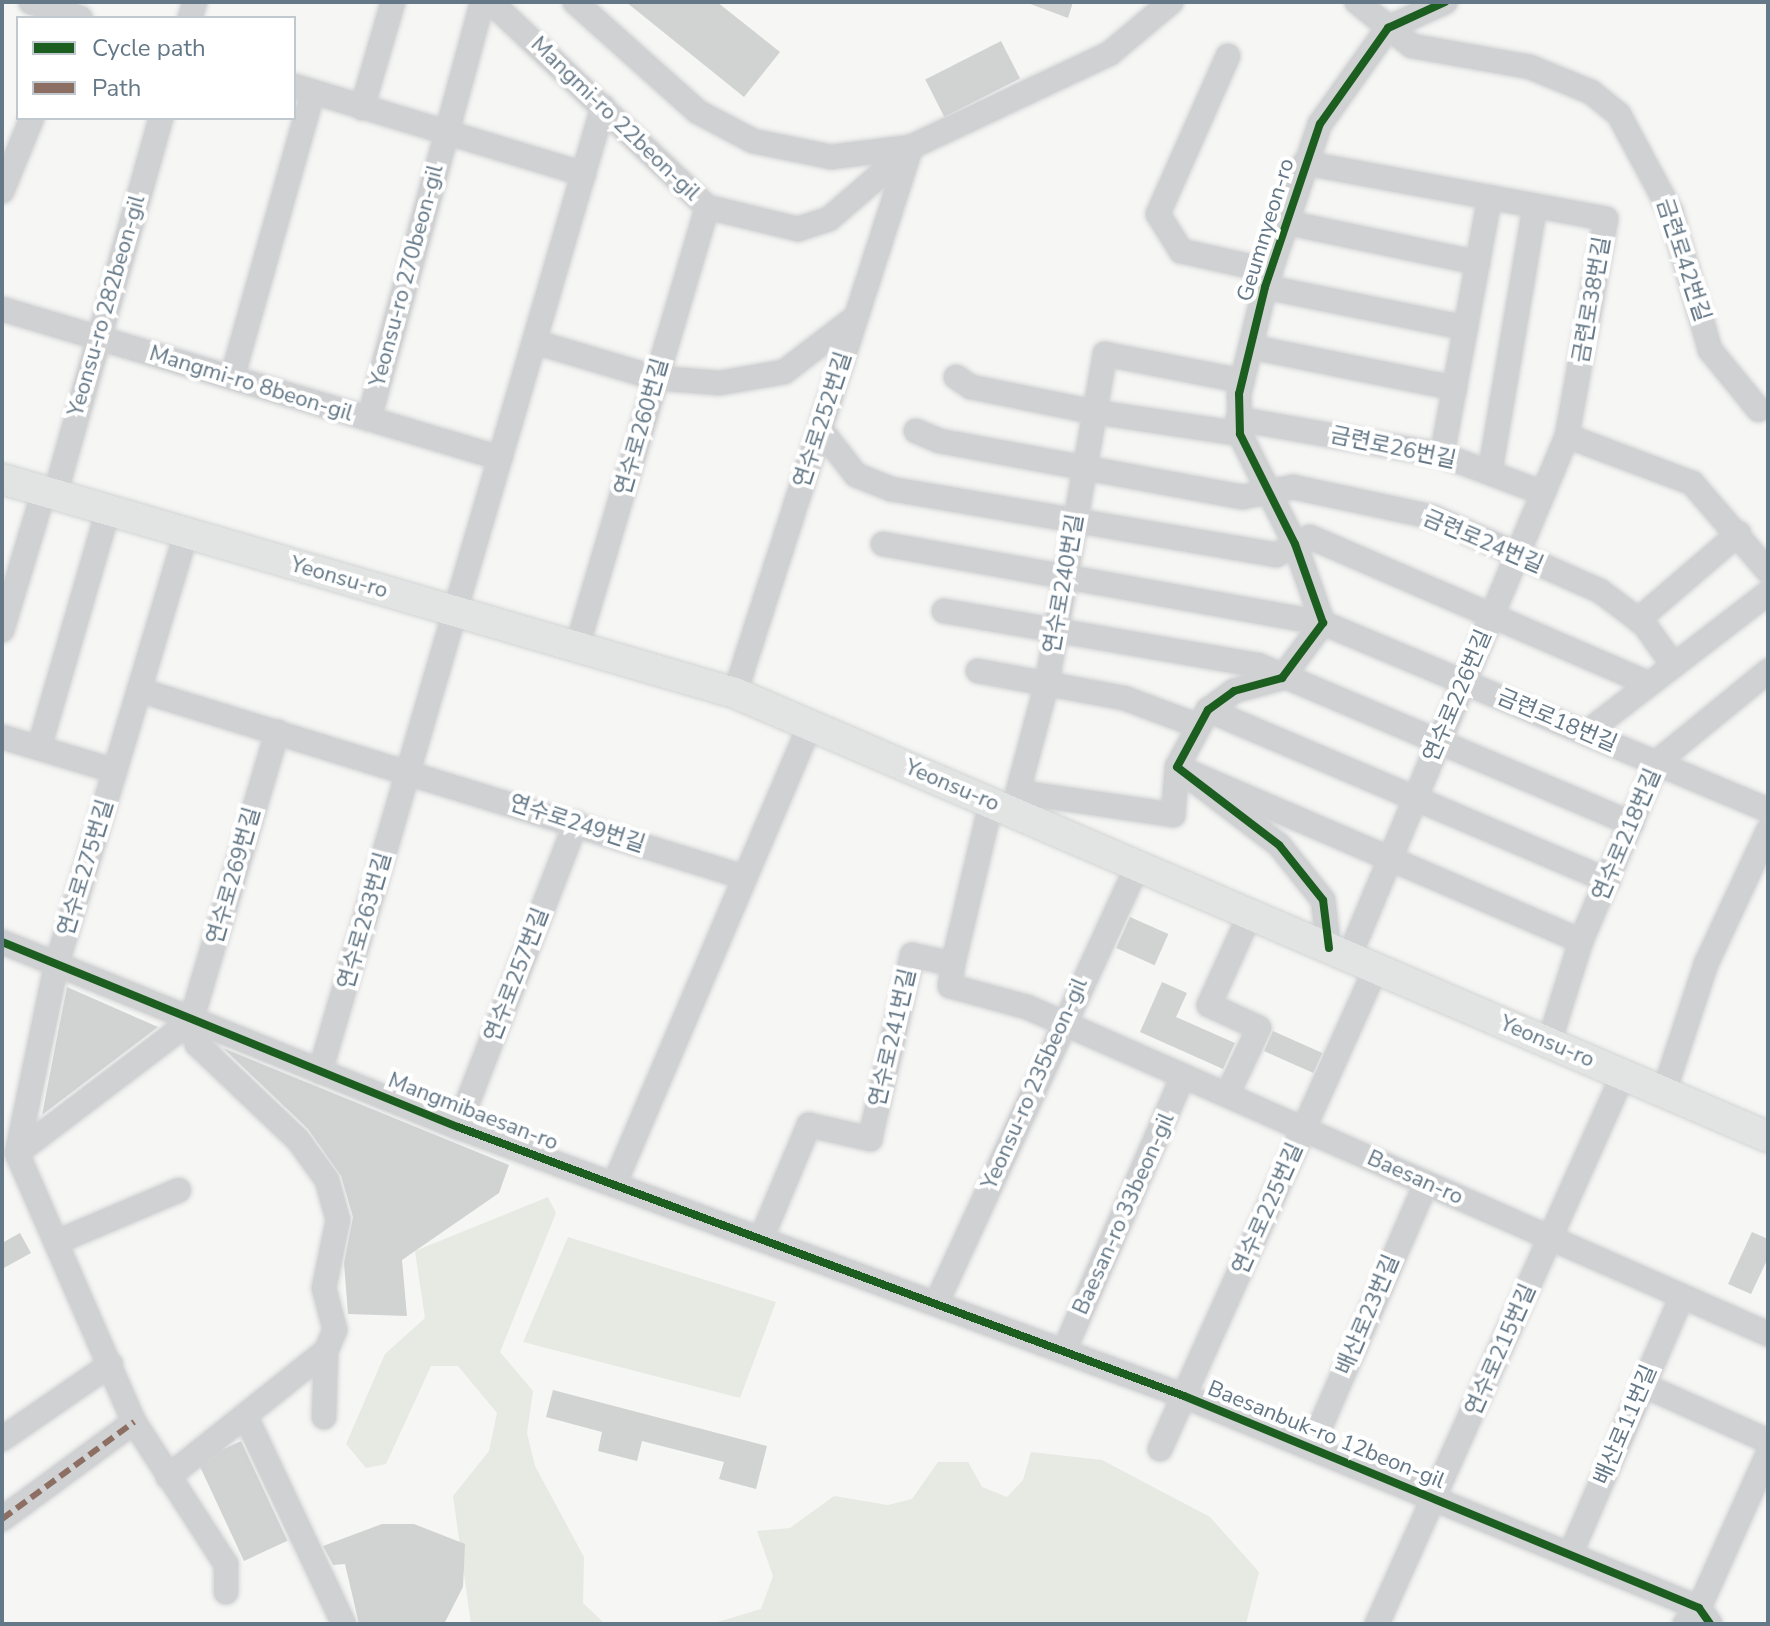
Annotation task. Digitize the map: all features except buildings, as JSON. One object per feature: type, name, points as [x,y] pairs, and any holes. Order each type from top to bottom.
[{"type":"main road","name":"Yeonsu-ro","points":[[2,479],[735,693],[1007,802],[1137,866],[1768,1137]]},
{"type":"street","points":[[31,2],[72,16]]},
{"type":"street","points":[[362,108],[393,2]]},
{"type":"street","name":"Yeonsu-ro 270beon-gil","points":[[369,419],[482,2]]},
{"type":"street","name":"Mangmi-ro 22beon-gil","points":[[491,2],[707,207],[798,229],[829,219],[911,147]]},
{"type":"street","points":[[575,2],[698,112],[753,141],[831,157],[911,147],[1109,54],[1171,2]]},
{"type":"street","name":"금련로42번길","points":[[1357,2],[1412,46],[1530,67],[1591,92],[1619,115],[1671,212],[1710,350],[1759,410]]},
{"type":"street","points":[[1388,28],[1445,2]]},
{"type":"street","name":"Geumnyeon-ro","points":[[1239,426],[1242,381],[1268,279],[1289,223],[1305,163],[1320,124],[1388,28]]},
{"type":"street","points":[[1228,56],[1158,214],[1181,251],[1268,279],[1466,328]]},
{"type":"street","points":[[232,378],[304,89],[446,134]]},
{"type":"street","name":"연수로263번길","points":[[320,1072],[603,107]]},
{"type":"street","points":[[2,191],[31,120]]},
{"type":"street","name":"Yeonsu-ro 282beon-gil","points":[[50,493],[160,120]]},
{"type":"street","name":"Yeonsu-ro 270beon-gil","points":[[446,134],[584,174]]},
{"type":"street","name":"연수로252번길","points":[[735,693],[911,147]]},
{"type":"street","name":"금련로38번길","points":[[1305,163],[1606,219],[1567,436]]},
{"type":"street","points":[[1442,455],[1490,197]]},
{"type":"street","points":[[1490,472],[1535,206]]},
{"type":"street","name":"연수로260번길","points":[[577,647],[707,207]]},
{"type":"street","points":[[1289,223],[1478,263]]},
{"type":"street","name":"Mangmi-ro 8beon-gil","points":[[2,309],[500,458]]},
{"type":"street","points":[[535,342],[656,378],[720,383],[784,372],[856,317]]},
{"type":"street","points":[[1251,347],[1455,388]]},
{"type":"street","name":"연수로240번길","points":[[1007,802],[1047,683],[1105,354],[1242,381]]},
{"type":"street","name":"금련로26번길","points":[[956,377],[971,387],[1095,412],[1239,426],[1442,455],[1543,493]]},
{"type":"street","points":[[1007,802],[1173,815],[1177,767],[1204,718],[1234,691],[1282,678],[1323,623],[1295,544],[1239,426]]},
{"type":"street","points":[[820,429],[856,475],[891,489],[1276,555],[1310,537],[1647,683]]},
{"type":"street","name":"금련로24번길","points":[[916,431],[940,441],[1085,464],[1243,497],[1268,489],[1293,487],[1433,517],[1516,557],[1600,591],[1638,620],[1671,662]]},
{"type":"street","points":[[1567,436],[1692,483],[1739,533],[1768,571]]},
{"type":"street","name":"연수로226번길","points":[[1351,958],[1567,436]]},
{"type":"street","points":[[2,630],[50,493]]},
{"type":"street","points":[[39,748],[108,510]]},
{"type":"street","name":"연수로275번길","points":[[17,1153],[56,967],[186,533]]},
{"type":"street","points":[[1638,620],[1739,533]]},
{"type":"street","name":"금련로18번길","points":[[883,544],[1323,623],[1768,810]]},
{"type":"street","points":[[1586,733],[1671,662],[1768,593]]},
{"type":"street","points":[[944,611],[1227,658],[1439,742],[1632,824]]},
{"type":"street","points":[[978,671],[1204,718],[1608,881]]},
{"type":"street","name":"연수로218번길","points":[[1549,1043],[1581,941],[1657,762],[1768,671]]},
{"type":"street","points":[[139,690],[409,771]]},
{"type":"street","points":[[614,1185],[810,725]]},
{"type":"street","name":"연수로269번길","points":[[191,1021],[277,732]]},
{"type":"street","name":"연수로275번길","points":[[2,737],[115,771]]},
{"type":"street","points":[[1177,767],[1581,941]]},
{"type":"street","points":[[1177,767],[1279,845],[1323,900],[1351,958]]},
{"type":"street","name":"연수로249번길","points":[[409,771],[744,877]]},
{"type":"street","name":"연수로241번길","points":[[761,1239],[809,1125],[870,1139],[912,955],[953,964],[1007,802]]},
{"type":"street","name":"연수로257번길","points":[[458,1127],[576,823]]},
{"type":"street","points":[[1664,1092],[1706,964],[1768,831]]},
{"type":"street","name":"Yeonsu-ro 235beon-gil","points":[[936,1304],[1062,1022],[1137,866]]},
{"type":"street","points":[[1227,1095],[1259,1028],[1209,1005],[1250,914]]},
{"type":"street","name":"Mangmibaesan-ro","points":[[2,942],[56,967],[458,1127],[936,1304]]},
{"type":"street","name":"연수로225번길","points":[[1160,1449],[1304,1129],[1351,958]]},
{"type":"street","name":"Baesan-ro","points":[[953,964],[950,986],[1062,1022],[1768,1334]]},
{"type":"street","points":[[226,1592],[226,1564],[134,1422],[59,1241],[17,1153],[191,1021],[197,1044],[298,1140],[327,1180],[338,1220],[324,1288],[335,1330],[326,1351],[324,1417]]},
{"type":"street","name":"연수로215번길","points":[[1377,1624],[1623,1075]]},
{"type":"street","name":"Baesan-ro 33beon-gil","points":[[1064,1351],[1183,1076]]},
{"type":"street","name":"배산로23번길","points":[[1311,1448],[1426,1183]]},
{"type":"street","points":[[59,1241],[179,1190]]},
{"type":"street","name":"배산로11번길","points":[[1570,1555],[1682,1296]]},
{"type":"street","name":"Baesanbuk-ro 12beon-gil","points":[[936,1304],[1184,1396],[1570,1555],[1698,1619]]},
{"type":"street","points":[[168,1477],[326,1351]]},
{"type":"street","points":[[2,1439],[111,1364]]},
{"type":"street","points":[[1643,1385],[1768,1441]]},
{"type":"street","points":[[246,1417],[344,1624]]},
{"type":"street","points":[[2,1519],[134,1422]]},
{"type":"street","points":[[1698,1619],[1768,1454]]},
{"type":"shaded area","points":[[548,1197],[556,1213],[500,1352],[533,1391],[527,1433],[535,1466],[584,1557],[583,1603],[605,1624],[471,1624],[453,1496],[489,1451],[497,1413],[458,1366],[431,1366],[386,1464],[366,1468],[346,1444],[385,1354],[425,1318],[415,1251]]},
{"type":"shaded area","points":[[568,1237],[776,1302],[740,1398],[523,1342]]},
{"type":"shaded area","points":[[1031,1452],[1102,1460],[1210,1517],[1259,1572],[1246,1624],[711,1624],[761,1609],[773,1576],[757,1531],[790,1528],[834,1496],[888,1505],[912,1499],[938,1462],[968,1462],[982,1487],[1007,1497],[1023,1480]]},
{"type":"marked path","points":[[2,1519],[134,1422]]},
{"type":"cycle path","points":[[1329,948],[1323,900],[1279,845],[1177,767],[1208,710],[1234,691],[1282,678],[1323,623],[1295,544],[1240,434],[1239,394],[1265,287],[1320,124],[1388,28],[1445,2]]},
{"type":"cycle path","points":[[2,942],[458,1127],[1184,1396],[1699,1608],[1710,1624]]}]
